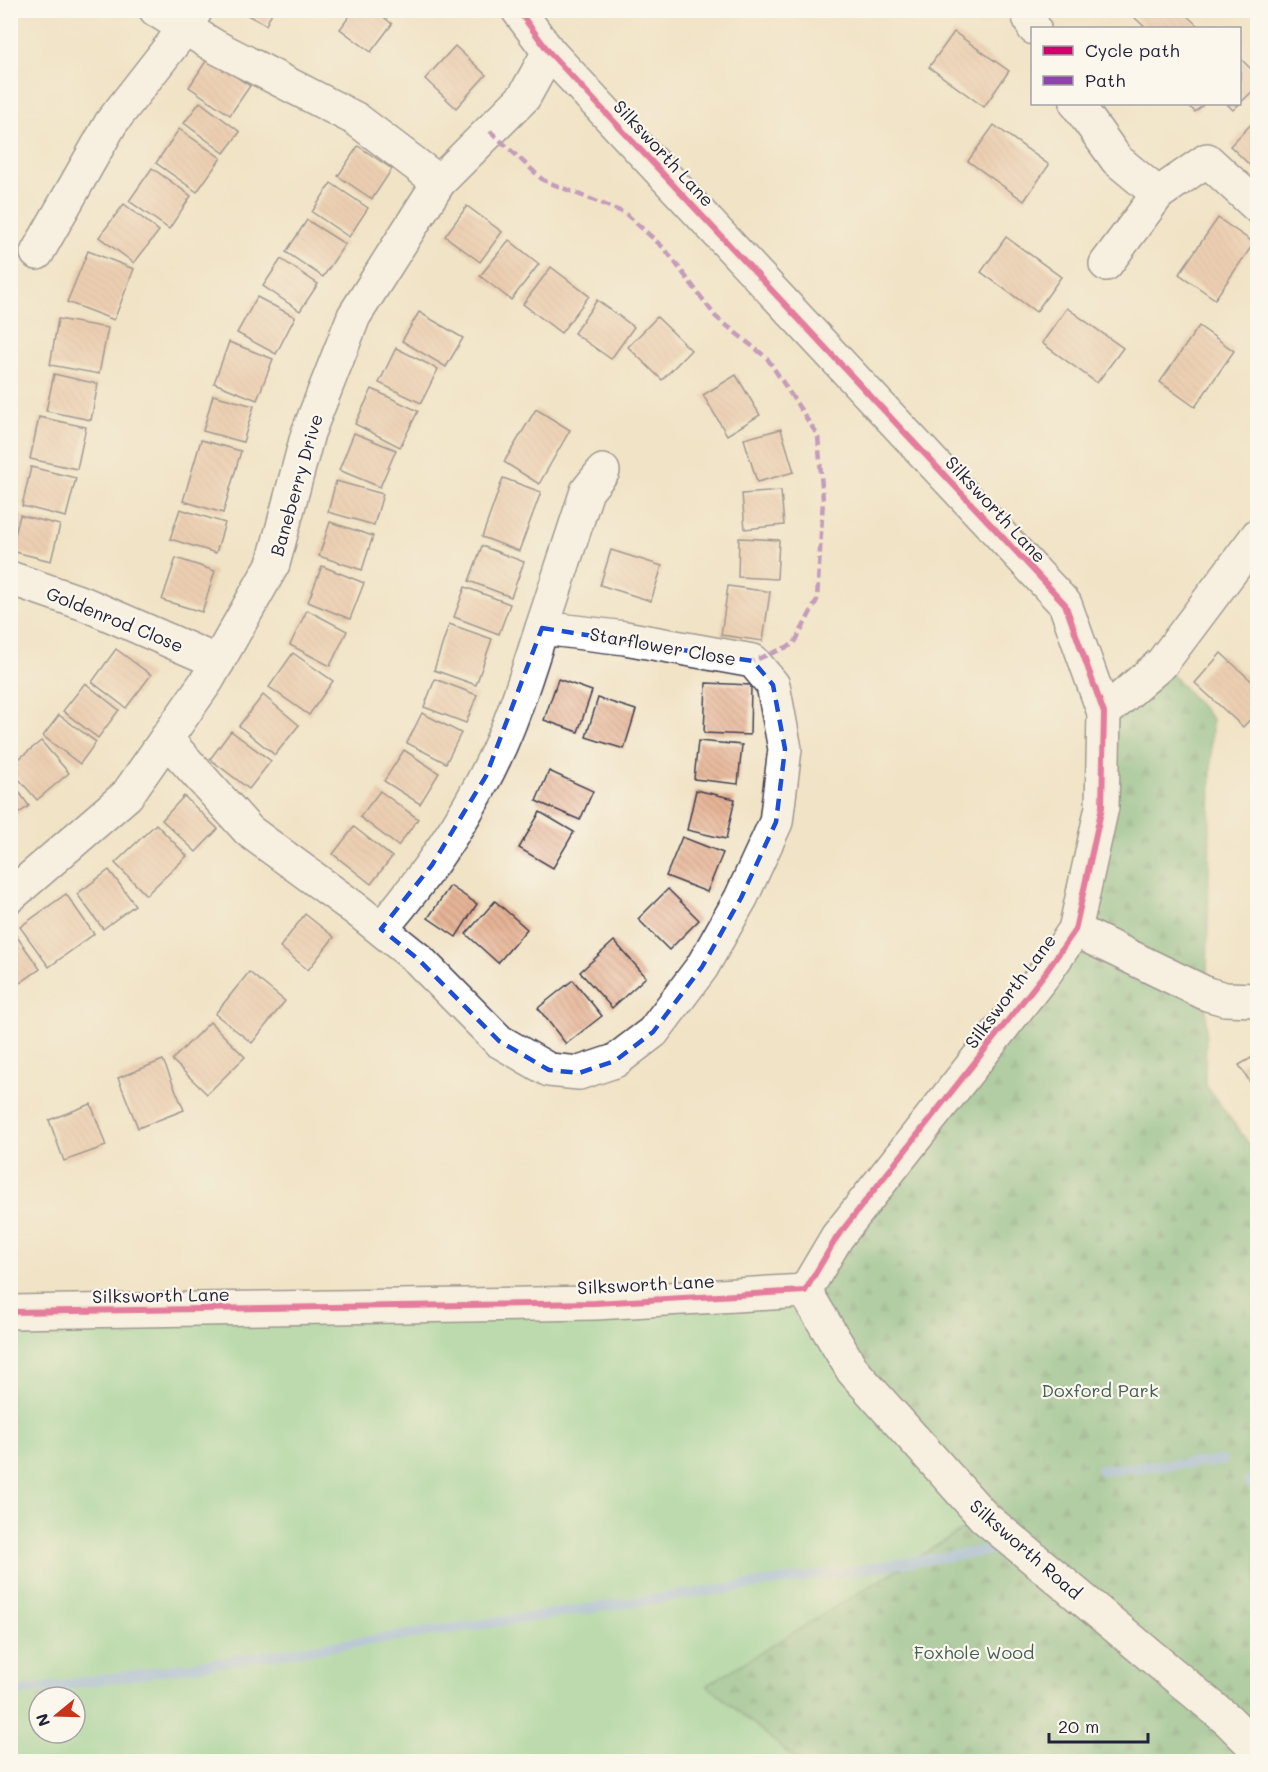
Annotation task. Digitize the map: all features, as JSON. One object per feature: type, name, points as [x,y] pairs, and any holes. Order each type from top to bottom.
[{"type":"street","points":[[156,10],[190,19],[216,47],[356,118],[439,182]]},
{"type":"street","name":"Silksworth Lane","points":[[10,1312],[595,1303],[805,1291],[837,1237],[1046,972],[1075,930],[1102,807],[1104,713],[1065,604],[549,52],[518,10]]},
{"type":"street","points":[[1026,10],[1034,27]]},
{"type":"street","points":[[37,253],[111,123],[190,19]]},
{"type":"street","name":"Baneberry Drive","points":[[10,896],[127,795],[208,679],[273,564],[308,433],[354,316],[439,182],[524,97],[549,52]]},
{"type":"street","points":[[1078,105],[1117,160],[1158,194]]},
{"type":"street","points":[[1106,264],[1158,194],[1207,160],[1257,207]]},
{"type":"street","points":[[381,929],[432,865],[486,776],[507,729],[587,491],[603,471]]},
{"type":"street","points":[[1104,713],[1162,663],[1257,535]]},
{"type":"street","name":"Goldenrod Close","points":[[10,578],[85,603],[218,662]]},
{"type":"street","name":"Starflower Close","points":[[166,739],[249,831],[418,959],[499,1041],[549,1070],[579,1073],[615,1061],[653,1032],[702,967],[741,898],[776,822],[785,748],[773,685],[753,662],[625,638],[543,627]]},
{"type":"street","points":[[1075,930],[1206,994],[1225,999],[1257,1000]]},
{"type":"street","name":"Silksworth Road","points":[[805,1291],[853,1371],[984,1517],[1228,1720],[1257,1750]]},
{"type":"highlighted area","points":[[542,628],[753,661],[773,685],[785,749],[776,822],[741,898],[702,967],[653,1032],[615,1061],[579,1073],[549,1070],[499,1041],[418,959],[381,929],[432,865],[486,776]]},
{"type":"green space","points":[[1162,663],[1212,719],[1205,1084],[1257,1155],[1257,1761],[798,1761],[707,1685],[984,1517],[805,1291],[1075,930],[1104,713]]},
{"type":"green space","points":[[1257,1155],[984,1517],[707,1685],[798,1761],[11,1761],[10,1312],[805,1291]]},
{"type":"building","points":[[238,10],[273,10],[266,25]]},
{"type":"building","points":[[354,10],[375,10],[392,24],[371,52],[340,29]]},
{"type":"building","points":[[1142,10],[1186,10],[1184,13],[1199,27],[1145,27],[1135,18]]},
{"type":"building","points":[[954,32],[1009,71],[984,107],[929,67]]},
{"type":"building","points":[[455,46],[486,75],[456,108],[425,79]]},
{"type":"building","points":[[208,58],[250,86],[230,115],[189,87]]},
{"type":"building","points":[[1241,59],[1258,76],[1258,86],[1241,102]]},
{"type":"building","points":[[200,102],[240,132],[224,153],[184,123]]},
{"type":"building","points":[[1188,105],[1203,105],[1195,112]]},
{"type":"building","points":[[1228,105],[1238,105],[1233,110]]},
{"type":"building","points":[[1258,117],[1258,173],[1230,146]]},
{"type":"building","points":[[994,125],[1049,165],[1024,201],[968,161]]},
{"type":"building","points":[[179,129],[221,158],[197,192],[156,163]]},
{"type":"building","points":[[358,146],[392,169],[372,199],[338,176]]},
{"type":"building","points":[[152,168],[191,196],[169,229],[129,201]]},
{"type":"building","points":[[331,183],[368,208],[349,237],[312,212]]},
{"type":"building","points":[[124,204],[159,231],[134,263],[99,237]]},
{"type":"building","points":[[467,206],[502,232],[480,262],[445,236]]},
{"type":"building","points":[[1218,218],[1254,243],[1215,299],[1179,274]]},
{"type":"building","points":[[307,220],[345,244],[323,277],[286,252]]},
{"type":"building","points":[[1006,237],[1061,277],[1036,312],[981,272]]},
{"type":"building","points":[[509,240],[539,264],[511,300],[480,276]]},
{"type":"building","points":[[88,251],[134,269],[114,320],[67,302]]},
{"type":"building","points":[[281,259],[318,284],[300,311],[263,286]]},
{"type":"building","points":[[551,267],[589,296],[561,333],[523,304]]},
{"type":"building","points":[[257,297],[295,317],[276,354],[237,333]]},
{"type":"building","points":[[597,300],[634,327],[611,359],[574,333]]},
{"type":"building","points":[[1067,308],[1123,348],[1097,383],[1042,343]]},
{"type":"building","points":[[419,312],[463,338],[446,367],[402,341]]},
{"type":"building","points":[[657,317],[691,350],[662,380],[628,347]]},
{"type":"building","points":[[58,319],[108,328],[99,374],[50,365]]},
{"type":"building","points":[[1199,326],[1234,351],[1195,407],[1160,382]]},
{"type":"building","points":[[229,342],[273,359],[257,400],[214,383]]},
{"type":"building","points":[[396,348],[438,369],[421,403],[379,383]]},
{"type":"building","points":[[54,374],[98,384],[91,420],[46,411]]},
{"type":"building","points":[[736,375],[760,415],[727,435],[703,395]]},
{"type":"building","points":[[372,389],[418,411],[400,447],[355,424]]},
{"type":"building","points":[[213,395],[254,406],[243,442],[203,431]]},
{"type":"building","points":[[536,409],[570,430],[539,484],[504,462]]},
{"type":"building","points":[[39,417],[86,427],[77,469],[30,459]]},
{"type":"building","points":[[781,429],[794,472],[757,482],[744,439]]},
{"type":"building","points":[[354,433],[396,450],[380,487],[339,470]]},
{"type":"building","points":[[201,440],[241,451],[223,513],[183,501]]},
{"type":"building","points":[[31,467],[76,478],[66,517],[22,506]]},
{"type":"building","points":[[503,478],[541,492],[519,551],[482,537]]},
{"type":"building","points":[[336,481],[383,494],[374,525],[328,512]]},
{"type":"building","points":[[781,491],[784,525],[745,529],[742,494]]},
{"type":"building","points":[[180,509],[225,523],[216,553],[170,539]]},
{"type":"building","points":[[20,515],[60,525],[51,561],[11,551]]},
{"type":"building","points":[[330,522],[373,536],[362,570],[319,556]]},
{"type":"building","points":[[739,538],[779,540],[777,579],[738,577]]},
{"type":"building","points":[[482,546],[524,562],[511,597],[469,581]]},
{"type":"building","points":[[611,550],[662,566],[651,601],[600,585]]},
{"type":"building","points":[[176,558],[215,571],[202,612],[162,600]]},
{"type":"building","points":[[322,566],[364,583],[350,619],[308,602]]},
{"type":"building","points":[[728,586],[770,592],[763,641],[721,635]]},
{"type":"building","points":[[465,587],[510,604],[499,634],[454,617]]},
{"type":"building","points":[[307,610],[347,631],[330,666],[290,645]]},
{"type":"building","points":[[449,624],[492,639],[476,685],[434,670]]},
{"type":"building","points":[[116,649],[151,675],[126,708],[92,682]]},
{"type":"building","points":[[293,653],[333,681],[309,715],[269,687]]},
{"type":"building","points":[[1221,653],[1258,687],[1258,711],[1243,727],[1195,683]]},
{"type":"building","points":[[435,679],[477,695],[466,723],[424,707]]},
{"type":"building","points":[[558,679],[592,691],[578,732],[544,720]]},
{"type":"building","points":[[85,683],[119,710],[98,738],[63,711]]},
{"type":"building","points":[[706,683],[751,685],[750,735],[704,733]]},
{"type":"building","points":[[263,695],[299,725],[275,755],[239,726]]},
{"type":"building","points":[[598,698],[636,710],[624,749],[586,737]]},
{"type":"building","points":[[422,713],[461,733],[446,763],[407,743]]},
{"type":"building","points":[[59,715],[96,742],[80,764],[43,736]]},
{"type":"building","points":[[231,731],[271,761],[249,789],[210,759]]},
{"type":"building","points":[[41,741],[69,773],[37,800],[10,769],[10,766]]},
{"type":"building","points":[[698,741],[742,745],[738,784],[694,779]]},
{"type":"building","points":[[404,750],[439,773],[420,804],[384,781]]},
{"type":"building","points":[[549,771],[593,791],[580,820],[536,801]]},
{"type":"building","points":[[10,779],[29,806],[10,819]]},
{"type":"building","points":[[696,790],[735,799],[726,839],[687,830]]},
{"type":"building","points":[[380,791],[418,819],[398,846],[360,817]]},
{"type":"building","points":[[184,796],[218,829],[196,852],[162,820]]},
{"type":"building","points":[[540,812],[574,832],[553,868],[519,848]]},
{"type":"building","points":[[156,824],[187,856],[146,895],[115,863]]},
{"type":"building","points":[[354,827],[392,857],[371,884],[333,854]]},
{"type":"building","points":[[682,837],[723,853],[707,892],[666,876]]},
{"type":"building","points":[[109,870],[135,905],[103,929],[77,894]]},
{"type":"building","points":[[450,886],[477,904],[456,937],[428,918]]},
{"type":"building","points":[[668,889],[699,920],[669,950],[638,919]]},
{"type":"building","points":[[66,894],[94,934],[49,967],[20,927]]},
{"type":"building","points":[[495,901],[527,929],[498,963],[466,934]]},
{"type":"building","points":[[305,914],[334,937],[308,970],[280,947]]},
{"type":"building","points":[[15,934],[40,969],[10,990],[10,937]]},
{"type":"building","points":[[614,941],[646,977],[612,1008],[580,972]]},
{"type":"building","points":[[249,972],[285,1001],[252,1043],[215,1014]]},
{"type":"building","points":[[573,980],[602,1016],[566,1044],[538,1008]]},
{"type":"building","points":[[210,1022],[245,1057],[207,1094],[172,1060]]},
{"type":"building","points":[[1258,1054],[1258,1094],[1239,1065]]},
{"type":"building","points":[[163,1060],[184,1110],[138,1128],[118,1078]]},
{"type":"building","points":[[91,1104],[106,1146],[64,1161],[49,1120]]},
{"type":"waterway","points":[[1101,1470],[1222,1461]]},
{"type":"waterway","points":[[1249,1481],[1258,1488]]},
{"type":"waterway","points":[[10,1693],[992,1550]]},
{"type":"marked path","points":[[490,131],[543,180],[625,213],[665,249],[716,317],[767,358],[818,436],[823,500],[817,600],[794,644],[753,661]]},
{"type":"cycle path","points":[[10,1312],[595,1303],[805,1291],[837,1237],[1046,972],[1075,930],[1102,807],[1104,713],[1065,604],[549,52],[518,10]]},
{"type":"park label","name":"Doxford Park","points":[[1100,1390]]},
{"type":"park label","name":"Foxhole Wood","points":[[974,1652]]}]
